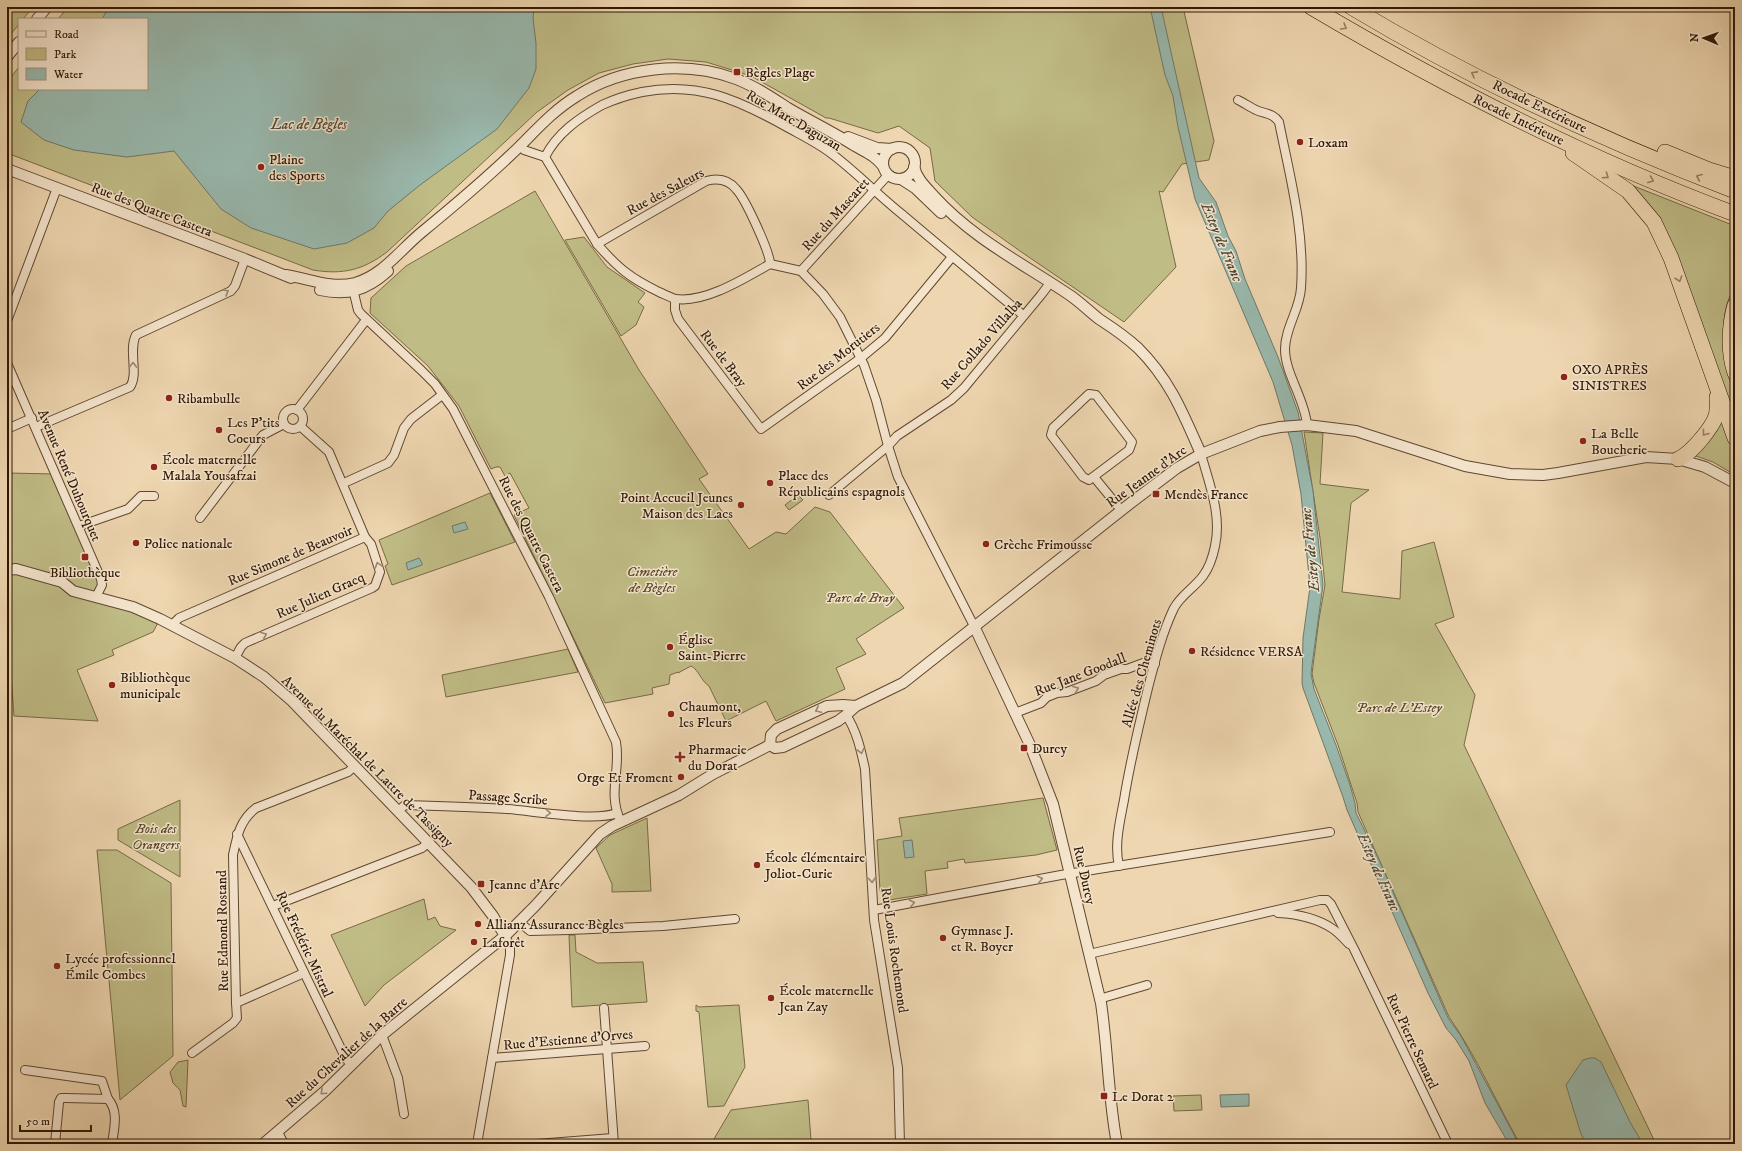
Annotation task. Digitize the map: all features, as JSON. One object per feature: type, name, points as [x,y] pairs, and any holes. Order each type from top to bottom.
[{"type":"highway","name":"Rocade Intérieure","points":[[1311,7],[1436,78],[1539,130],[1633,172],[1735,214]]},
{"type":"highway","name":"Rocade Extérieure","points":[[1351,7],[1471,73],[1546,110],[1624,146],[1735,192]]},
{"type":"highway","points":[[1546,110],[1627,136],[1708,170],[1735,178]]},
{"type":"highway","points":[[1539,130],[1628,191],[1654,222],[1671,258],[1735,438]]},
{"type":"highway","points":[[1735,305],[1732,316],[1730,340],[1735,373]]},
{"type":"highway","points":[[1678,459],[1688,455],[1716,417],[1718,408],[1715,384]]},
{"type":"street","points":[[39,18],[47,7]]},
{"type":"street","points":[[7,58],[18,43]]},
{"type":"street","points":[[352,288],[377,281],[424,238],[444,215],[520,146],[550,115],[577,96],[605,81],[635,73],[671,69],[706,72],[735,79],[758,89],[802,116],[873,155],[886,171],[896,179],[901,179],[915,188],[959,229],[1048,285],[1072,297],[1121,334],[1138,348],[1165,379],[1177,401],[1200,454]]},
{"type":"street","name":"Rue Marc Daguzan","points":[[545,157],[558,137],[572,125],[592,111],[622,96],[654,90],[692,89],[719,95],[741,103],[833,154],[873,190],[1024,316]]},
{"type":"street","points":[[1238,100],[1270,114],[1279,122],[1289,171],[1300,236],[1302,287],[1285,349],[1288,364],[1306,412],[1304,425]]},
{"type":"street","points":[[837,134],[876,148],[902,148],[910,153],[913,157],[916,174],[921,182],[960,222],[1048,285]]},
{"type":"street","points":[[520,146],[524,150],[545,157],[597,244],[622,270],[638,282],[675,299],[691,298],[718,291],[770,264],[801,271],[823,294],[840,317],[861,358],[876,400],[888,446],[902,484],[974,626]]},
{"type":"street","points":[[886,171],[885,156],[892,149]]},
{"type":"street","points":[[901,179],[909,176],[914,167]]},
{"type":"street","name":"Rue des Quatre Castera","points":[[7,170],[245,259],[286,275],[299,283],[316,289],[339,293],[352,288],[358,310],[366,320],[435,384],[453,409],[549,597],[611,730],[618,752],[614,801],[619,817]]},
{"type":"street","name":"Rue du Mascaret","points":[[801,271],[873,190],[886,171]]},
{"type":"street","name":"Rue des Saleurs","points":[[597,244],[706,181],[720,179],[728,182],[737,189],[763,239],[770,258],[770,264]]},
{"type":"street","points":[[7,321],[58,188]]},
{"type":"street","name":"Rue des Morutiers","points":[[761,429],[861,358],[885,338],[952,257]]},
{"type":"street","points":[[36,427],[130,387],[132,384],[133,344],[136,335],[231,291],[235,286],[245,259]]},
{"type":"street","name":"Rue Collado Villalba","points":[[888,446],[897,436],[950,400],[964,388],[1048,285]]},
{"type":"street","name":"Rue de Bray","points":[[675,299],[675,310],[678,319],[761,429]]},
{"type":"street","points":[[297,410],[366,320]]},
{"type":"street","name":"Avenue René Duhourquet","points":[[7,363],[101,578],[102,585],[96,597]]},
{"type":"street","points":[[1089,394],[1096,395],[1132,442],[1129,450],[1094,477],[1089,480],[1083,477],[1051,435],[1054,428],[1089,394]]},
{"type":"street","points":[[344,483],[388,463],[394,454],[404,428],[410,419],[442,395]]},
{"type":"street","points":[[291,409],[297,410],[303,418],[300,426],[291,429],[284,424],[282,418],[285,412],[291,409]]},
{"type":"street","points":[[7,428],[32,418]]},
{"type":"street","points":[[200,518],[263,435],[284,424]]},
{"type":"street","name":"Rue Jeanne d'Arc","points":[[770,745],[775,748],[783,747],[846,716],[856,706],[903,683],[1121,510],[1173,471],[1200,454],[1256,433],[1285,426],[1304,425],[1356,431],[1465,466],[1510,474],[1543,475],[1646,457],[1678,459],[1705,467],[1735,484]]},
{"type":"street","name":"Rue Simone de Beauvoir","points":[[172,625],[179,618],[365,537],[344,483],[329,452],[300,426]]},
{"type":"street","points":[[829,495],[888,446]]},
{"type":"street","name":"Allée des Cheminots","points":[[1119,866],[1117,859],[1119,832],[1129,768],[1167,622],[1177,602],[1202,577],[1211,560],[1216,545],[1217,526],[1215,507],[1200,454]]},
{"type":"street","points":[[1094,477],[1121,510]]},
{"type":"street","points":[[79,526],[128,509],[141,496],[154,496]]},
{"type":"street","name":"Rue Julien Gracq","points":[[235,658],[245,643],[375,586],[380,572],[371,544],[365,537]]},
{"type":"street","name":"Avenue du Maréchal de Lattre de Tassigny","points":[[7,570],[16,569],[62,582],[73,591],[133,607],[172,625],[235,658],[264,677],[282,691],[476,892],[505,936]]},
{"type":"street","name":"Rue Durcy","points":[[974,626],[1015,713],[1053,804],[1100,999],[1105,1031],[1112,1110],[1117,1144]]},
{"type":"street","name":"Rue Jane Goodall","points":[[1015,713],[1041,703],[1047,698],[1096,681],[1104,675],[1121,669],[1127,669],[1146,662],[1155,664]]},
{"type":"street","name":"Rue Jeanne d'Arc","points":[[770,745],[771,735],[777,730],[826,706],[843,704],[856,706]]},
{"type":"street","name":"Rue Louis Rochemond","points":[[846,716],[850,721],[860,747],[865,769],[874,910],[898,1068],[900,1144]]},
{"type":"street","name":"Rue Jeanne d'Arc","points":[[519,922],[600,834],[619,817],[680,795],[713,774],[770,745]]},
{"type":"street","name":"Rue Edmond Rostand","points":[[304,973],[236,1003],[233,855],[237,834],[248,814],[256,808],[348,772],[355,766]]},
{"type":"street","name":"Passage Scribe","points":[[398,810],[405,805],[509,809],[566,815],[619,817]]},
{"type":"street","points":[[874,910],[1071,874],[1330,832]]},
{"type":"street","name":"Rue Frédéric Mistral","points":[[237,834],[345,1057],[351,1065]]},
{"type":"street","points":[[273,906],[422,848],[429,842]]},
{"type":"street","name":"Rue Pierre Semard","points":[[1089,954],[1320,900],[1327,900],[1331,904],[1354,949],[1448,1144]]},
{"type":"street","name":"Rue Pierre Semard","points":[[1269,913],[1305,916],[1317,921],[1333,929],[1354,949]]},
{"type":"street","points":[[519,922],[527,930],[536,931],[663,926],[734,920]]},
{"type":"street","name":"Rue du Chevalier de la Barre","points":[[263,1144],[325,1091],[382,1035],[505,936],[519,922]]},
{"type":"street","points":[[477,1144],[510,955],[510,946],[505,936]]},
{"type":"street","points":[[1100,999],[1147,985]]},
{"type":"street","points":[[192,1053],[233,1023],[237,1018],[236,1003]]},
{"type":"street","points":[[536,1144],[613,1141],[604,1008]]},
{"type":"street","points":[[382,1035],[398,1078],[404,1114]]},
{"type":"street","name":"Rue d'Estienne d'Orves","points":[[492,1058],[645,1046]]},
{"type":"street","points":[[25,1070],[102,1081],[108,1099],[114,1105],[115,1112],[112,1144]]},
{"type":"street","points":[[55,1144],[59,1102],[61,1098],[108,1099]]},
{"type":"street","points":[[278,1132],[284,1144]]},
{"type":"green space","points":[[7,7],[33,7],[24,18],[18,18],[18,25],[7,39]]},
{"type":"green space","name":"Plaine des Sports","points":[[68,7],[1183,7],[1214,141],[1209,160],[1182,164],[1163,192],[1159,191],[1176,267],[1124,322],[972,217],[935,181],[930,148],[899,126],[878,133],[826,118],[751,76],[706,62],[668,59],[633,64],[599,73],[568,90],[537,112],[387,252],[370,263],[352,270],[334,272],[313,270],[7,153],[7,82],[18,68],[18,90],[148,90],[148,18],[59,18]]},
{"type":"green space","points":[[1631,185],[1735,226],[1735,288],[1726,308],[1724,320],[1724,346],[1730,383],[1735,395],[1735,429],[1684,280]]},
{"type":"green space","name":"Cimetière de Bègles","points":[[535,191],[639,370],[708,474],[699,479],[749,549],[776,532],[786,534],[815,507],[830,512],[904,608],[856,639],[866,654],[836,668],[845,689],[776,721],[766,701],[726,721],[709,686],[691,666],[678,673],[670,675],[669,684],[652,688],[653,694],[605,703],[514,515],[529,508],[510,473],[505,476],[500,467],[491,469],[459,406],[428,366],[370,313],[371,298],[406,266]]},
{"type":"green space","points":[[584,237],[607,267],[645,293],[638,302],[644,307],[636,325],[621,336],[565,240]]},
{"type":"green space","points":[[1721,413],[1735,447],[1735,475],[1713,462],[1693,455]]},
{"type":"green space","name":"Parc de L'Estey","points":[[1304,432],[1323,433],[1320,484],[1369,490],[1351,503],[1342,592],[1400,599],[1402,551],[1434,542],[1454,617],[1435,624],[1475,695],[1464,745],[1656,1144],[1520,1144],[1477,1064],[1449,1017],[1358,812],[1357,803],[1338,745],[1314,683],[1312,674],[1325,585],[1320,538]]},
{"type":"green space","points":[[7,473],[56,474],[101,579],[96,597],[160,619],[153,632],[112,650],[114,655],[77,670],[98,721],[14,716],[7,620]]},
{"type":"green space","points":[[490,493],[515,542],[392,585],[385,566],[388,564],[379,540]]},
{"type":"green space","points":[[798,495],[803,500],[789,510],[785,505]]},
{"type":"green space","points":[[568,649],[578,672],[446,697],[442,675]]},
{"type":"green space","points":[[1043,798],[1057,850],[1036,855],[965,863],[964,859],[947,862],[948,868],[925,871],[927,894],[889,900],[883,897],[880,890],[877,840],[902,836],[899,818]]},
{"type":"green space","name":"Bois des Orangers","points":[[180,800],[180,877],[118,840],[118,829]]},
{"type":"green space","points":[[647,818],[651,891],[612,892],[612,884],[596,848],[610,835]]},
{"type":"green space","points":[[97,850],[117,850],[171,883],[173,1056],[120,1100]]},
{"type":"green space","points":[[424,899],[428,920],[435,917],[440,926],[456,930],[384,985],[365,1006],[331,935]]},
{"type":"green space","points":[[569,935],[575,935],[576,952],[597,963],[643,962],[647,1002],[572,1007]]},
{"type":"green space","points":[[696,1005],[699,1007],[739,1005],[745,1067],[724,1106],[708,1107],[699,1012],[696,1011]]},
{"type":"green space","points":[[188,1060],[186,1107],[183,1106],[180,1090],[173,1083],[170,1072],[178,1062]]},
{"type":"green space","points":[[1201,1095],[1202,1110],[1174,1111],[1173,1096]]},
{"type":"green space","points":[[808,1100],[811,1140],[780,1144],[711,1144],[731,1110]]},
{"type":"water","name":"Lac de Bègles","points":[[109,7],[534,7],[533,19],[536,43],[536,69],[529,88],[497,129],[420,185],[388,211],[374,228],[347,243],[314,249],[251,228],[221,209],[174,151],[127,157],[74,150],[44,140],[21,122],[28,101],[39,90],[148,90],[148,18],[103,18]]},
{"type":"water","name":"Estey de Franc","points":[[1150,7],[1161,7],[1199,178],[1216,202],[1228,236],[1236,251],[1245,279],[1278,357],[1298,412],[1313,491],[1323,585],[1311,674],[1314,689],[1350,785],[1356,813],[1380,862],[1448,1018],[1461,1036],[1519,1144],[1509,1144],[1485,1103],[1469,1061],[1456,1040],[1446,1028],[1428,993],[1347,810],[1303,688],[1303,638],[1310,587],[1301,494],[1292,445],[1273,382],[1195,199],[1178,127],[1173,96],[1165,75]]},
{"type":"water","points":[[465,522],[468,529],[454,533],[452,526]]},
{"type":"water","points":[[419,558],[422,565],[408,570],[406,563]]},
{"type":"water","points":[[912,840],[914,857],[905,858],[903,841]]},
{"type":"water","points":[[1595,1058],[1601,1062],[1631,1124],[1643,1144],[1586,1144],[1581,1134],[1566,1085],[1583,1060]]},
{"type":"water","points":[[1249,1094],[1249,1106],[1221,1107],[1220,1095]]},
{"type":"place","name":"Bègles Plage","points":[[737,72]]},
{"type":"place","name":"Loxam","points":[[1300,142]]},
{"type":"place","name":"Plaine des Sports","points":[[261,167]]},
{"type":"place","name":"OXO APRÈS SINISTRES","points":[[1564,377]]},
{"type":"place","name":"Ribambulle","points":[[169,398]]},
{"type":"place","name":"Les P'tits Coeurs","points":[[219,430]]},
{"type":"place","name":"La Belle Boucherie","points":[[1583,441]]},
{"type":"place","name":"École maternelle Malala Yousafzai","points":[[154,467]]},
{"type":"place","name":"Place des Républicains espagnols","points":[[770,483]]},
{"type":"place","name":"Mendès France","points":[[1156,494]]},
{"type":"place","name":"Point Accueil Jeunes Maison des Lacs","points":[[741,505]]},
{"type":"place","name":"Police nationale","points":[[136,543]]},
{"type":"place","name":"Crèche Frimousse","points":[[986,544]]},
{"type":"place","name":"Bibliothèque","points":[[85,557]]},
{"type":"place","name":"Église Saint-Pierre","points":[[670,647]]},
{"type":"place","name":"Résidence VERSA","points":[[1192,651]]},
{"type":"place","name":"Bibliothèque municipale","points":[[112,685]]},
{"type":"place","name":"Chaumont, les Fleurs","points":[[671,714]]},
{"type":"place","name":"Durcy","points":[[1024,748]]},
{"type":"place","name":"Pharmacie du Dorat","points":[[680,757]]},
{"type":"place","name":"Orge Et Froment","points":[[681,777]]},
{"type":"place","name":"École élémentaire Joliot-Curie","points":[[757,865]]},
{"type":"place","name":"Jeanne d'Arc","points":[[481,884]]},
{"type":"place","name":"Allianz Assurance Bègles","points":[[478,924]]},
{"type":"place","name":"Gymnase J. et R. Boyer","points":[[943,938]]},
{"type":"place","name":"Laforêt","points":[[474,942]]},
{"type":"place","name":"Lycée professionnel Émile Combes","points":[[57,966]]},
{"type":"place","name":"École maternelle Jean Zay","points":[[771,998]]},
{"type":"place","name":"Le Dorat 2","points":[[1104,1096]]},
{"type":"park label","name":"Parc de Bray","points":[[860,597]]}]
